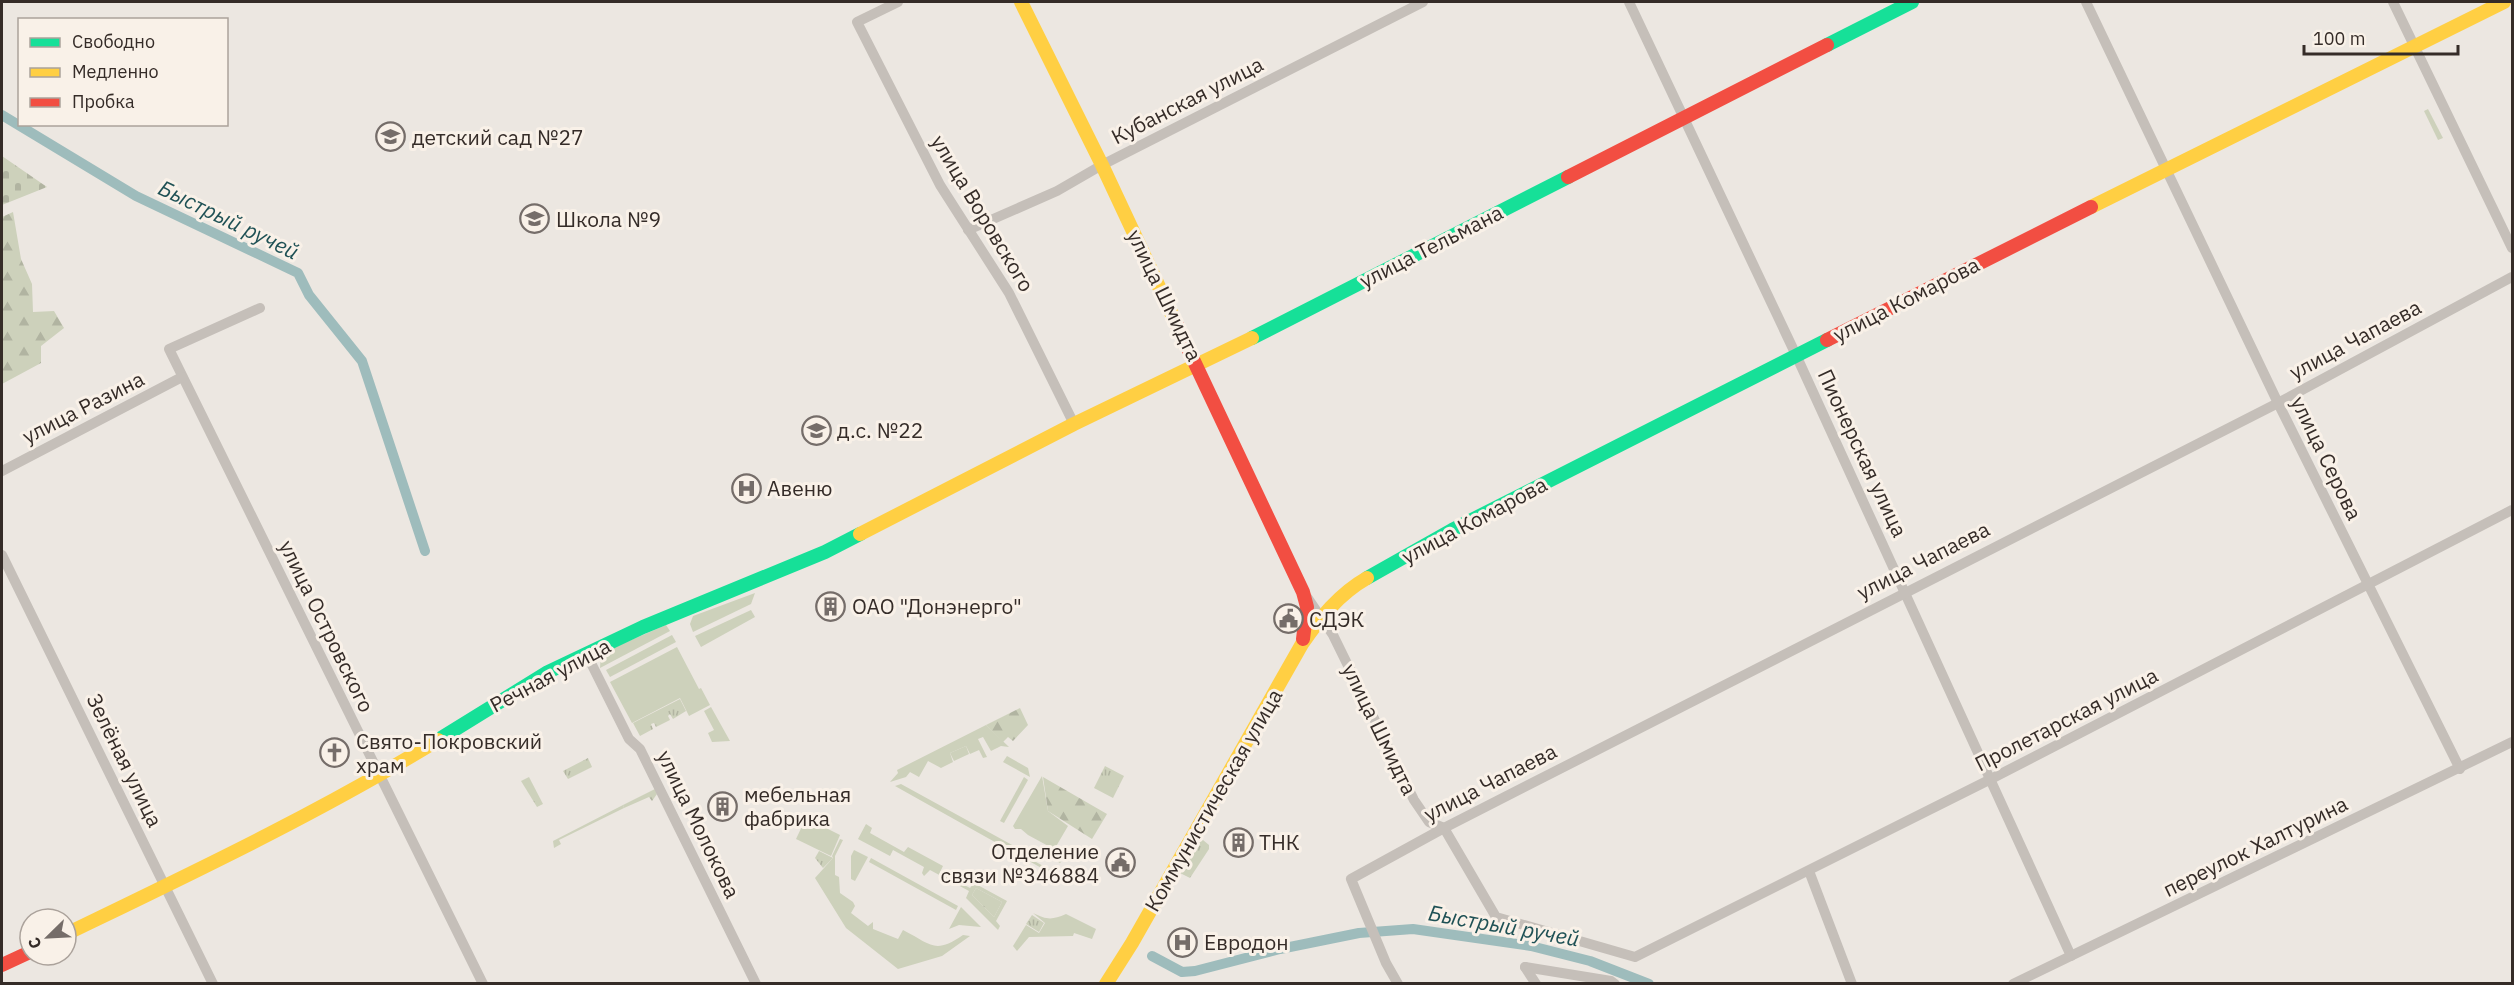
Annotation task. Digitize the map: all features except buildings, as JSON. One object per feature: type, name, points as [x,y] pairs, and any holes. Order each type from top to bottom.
[{"type":"street","name":"улица Воровского","points":[[898,2],[857,22],[940,185],[968,230],[992,262],[1009,293],[1074,424]]},
{"type":"street","name":"улица Шмидта","points":[[1021,2],[1102,165],[1303,591],[1333,636],[1414,800],[1429,822],[1443,828]]},
{"type":"street","name":"Кубанская улица","points":[[968,230],[1058,191],[1102,165],[1423,2]]},
{"type":"street","name":"Пионерская улица","points":[[1629,2],[1796,355],[2071,956]]},
{"type":"street","name":"улица Тельмана","points":[[949,488],[1074,424],[1280,324],[1912,2]]},
{"type":"street","name":"улица Серова","points":[[2086,2],[2278,403],[2460,769]]},
{"type":"street","points":[[2393,2],[2512,248]]},
{"type":"street","name":"улица Комарова","points":[[1321,617],[1350,588],[1411,552],[1796,355],[2504,2]]},
{"type":"street","name":"улица Чапаева","points":[[1398,984],[1386,963],[1351,879],[1443,828],[2278,403],[2512,277]]},
{"type":"street","name":"улица Островского","points":[[260,308],[169,349],[483,984]]},
{"type":"street","name":"улица Разина","points":[[2,471],[182,377]]},
{"type":"street","name":"Речная улица","points":[[78,928],[379,776],[512,692],[586,653],[809,560],[949,488]]},
{"type":"street","name":"Пролетарская улица","points":[[1443,828],[1496,917],[1635,957],[1989,780],[2369,586],[2512,510]]},
{"type":"street","name":"Зелёная улица","points":[[2,555],[213,984]]},
{"type":"street","name":"улица Шмидта","points":[[1302,644],[1306,607],[1303,591]]},
{"type":"street","name":"Коммунистическая улица","points":[[1106,984],[1132,943],[1302,644],[1321,617]]},
{"type":"street","name":"улица Молокова","points":[[586,653],[629,739],[640,749],[756,984]]},
{"type":"street","name":"переулок Халтурина","points":[[2013,984],[2512,742]]},
{"type":"street","points":[[1809,871],[1852,984]]},
{"type":"street","points":[[2,965],[18,958]]},
{"type":"street","points":[[1536,984],[1526,967],[1611,981],[1615,984]]},
{"type":"green space","points":[[2428,109],[2443,138],[2438,140],[2424,111]]},
{"type":"green space","points":[[2,156],[47,187],[2,205]]},
{"type":"green space","points":[[13,212],[21,259],[32,284],[33,312],[54,311],[64,328],[41,346],[41,363],[2,384],[2,217]]},
{"type":"green space","points":[[755,593],[751,604],[693,632],[690,624],[693,616]]},
{"type":"green space","points":[[751,610],[755,617],[701,647],[695,636]]},
{"type":"green space","points":[[666,625],[670,631],[600,668],[601,653]]},
{"type":"green space","points":[[672,635],[676,642],[610,677],[606,670]]},
{"type":"green space","points":[[677,647],[710,705],[689,716],[680,698],[632,723],[610,682]]},
{"type":"green space","points":[[680,699],[686,711],[673,719],[670,714],[668,716],[670,720],[656,727],[654,723],[651,724],[653,729],[640,736],[633,723]]},
{"type":"green space","points":[[711,707],[730,741],[712,742],[708,733],[714,730],[704,711]]},
{"type":"green space","points":[[1020,708],[1028,725],[1013,741],[1008,737],[1003,742],[986,725]]},
{"type":"green space","points":[[986,725],[1009,747],[1001,746],[991,751],[983,737],[978,739],[987,757],[983,758],[979,750],[970,754],[966,746],[950,753],[953,762],[941,768],[928,761],[919,777],[910,772],[906,777],[890,782],[898,773],[897,770]]},
{"type":"green space","points":[[966,746],[969,754],[954,761],[950,753]]},
{"type":"green space","points":[[1007,756],[1028,768],[1030,777],[1003,762]]},
{"type":"green space","points":[[588,758],[592,767],[568,779],[563,771]]},
{"type":"green space","points":[[1105,766],[1124,776],[1113,798],[1094,788]]},
{"type":"green space","points":[[1042,776],[1048,811],[1068,826],[1051,855],[1060,863],[1048,856],[1052,848],[1013,826]]},
{"type":"green space","points":[[529,777],[543,804],[537,807],[521,781]]},
{"type":"green space","points":[[1024,777],[1028,780],[1004,823],[1000,821]]},
{"type":"green space","points":[[1043,777],[1107,814],[1092,839],[1048,811]]},
{"type":"green space","points":[[901,784],[1014,846],[1025,856],[1067,879],[1070,884],[895,786]]},
{"type":"green space","points":[[655,789],[657,794],[652,801],[649,797],[624,808],[623,805]]},
{"type":"green space","points":[[623,805],[624,808],[559,840],[561,844],[554,848],[553,841]]},
{"type":"green space","points":[[806,818],[840,835],[831,856],[796,839]]},
{"type":"green space","points":[[866,824],[872,828],[870,833],[904,852],[908,847],[943,866],[940,872],[970,888],[974,883],[1007,901],[996,921],[1000,926],[998,930],[966,898],[969,891],[930,870],[924,876],[922,873],[924,867],[893,850],[890,856],[858,839]],"holes":[[[976,888],[1002,902],[994,917],[972,895]]]},
{"type":"green space","points":[[840,839],[843,840],[835,856],[835,875],[839,877],[840,893],[853,902],[855,906],[851,913],[868,926],[873,922],[873,929],[898,939],[903,930],[927,943],[939,946],[963,935],[970,936],[942,956],[898,969],[846,928],[815,878],[833,858]]},
{"type":"green space","points":[[1203,840],[1209,845],[1209,849],[1190,878],[1180,873],[1197,843]]},
{"type":"green space","points":[[854,850],[868,857],[855,881],[851,879],[851,856]]},
{"type":"green space","points":[[819,851],[833,858],[823,868],[815,858]]},
{"type":"green space","points":[[871,858],[958,906],[956,910],[869,862]]},
{"type":"green space","points":[[976,888],[1002,902],[994,917],[972,895]]},
{"type":"green space","points":[[961,907],[981,927],[959,925],[949,929]]},
{"type":"green space","points":[[1033,913],[1050,918],[1066,914],[1096,929],[1092,939],[1074,933],[1073,936],[1029,937],[1017,951],[1013,946],[1026,925],[1039,933],[1045,923]]},
{"type":"green space","points":[[1032,915],[1044,923],[1039,932],[1026,924]]},
{"type":"waterway","name":"Быстрый ручей","points":[[2,115],[18,125]]},
{"type":"waterway","name":"Быстрый ручей","points":[[20,126],[136,196],[298,273],[309,295],[362,361],[425,551]]},
{"type":"waterway","name":"Быстрый ручей","points":[[1152,956],[1182,972],[1195,971],[1280,949],[1359,933],[1413,929],[1531,946],[1590,961],[1649,984]]},
{"type":"traffic: fast","points":[[1827,45],[1912,2]]},
{"type":"traffic: fast","points":[[1252,338],[1568,177]]},
{"type":"traffic: fast","points":[[1367,578],[1452,530],[1827,340]]},
{"type":"traffic: fast","points":[[438,740],[548,672],[643,627],[825,552],[860,534]]},
{"type":"traffic: slow","points":[[1021,2],[1102,165],[1175,321]]},
{"type":"traffic: slow","points":[[2091,207],[2504,2]]},
{"type":"traffic: slow","points":[[860,534],[1074,424],[1252,338]]},
{"type":"traffic: slow","points":[[1106,984],[1132,943],[1302,644],[1331,607],[1367,578]]},
{"type":"traffic: slow","points":[[78,928],[208,865],[347,793],[438,740]]},
{"type":"traffic: jam","points":[[1568,177],[1827,45]]},
{"type":"traffic: jam","points":[[1827,340],[2091,207]]},
{"type":"traffic: jam","points":[[1175,321],[1303,592],[1307,607],[1303,639]]},
{"type":"traffic: jam","points":[[2,965],[18,958]]},
{"type":"place","name":"детский сад №27","points":[[391,137]]},
{"type":"place","name":"Школа №9","points":[[535,219]]},
{"type":"place","name":"д.с. №22","points":[[816,430]]},
{"type":"place","name":"Авеню","points":[[746,488]]},
{"type":"place","name":"ОАО \"Донэнерго\"","points":[[831,606]]},
{"type":"place","name":"СДЭК","points":[[1288,619]]},
{"type":"place","name":"Свято-Покровский храм","points":[[335,753]]},
{"type":"place","name":"мебельная фабрика","points":[[723,806]]},
{"type":"place","name":"ТНК","points":[[1238,842]]},
{"type":"place","name":"Отделение связи №346884","points":[[1120,863]]},
{"type":"place","name":"Евродон","points":[[1183,942]]}]
